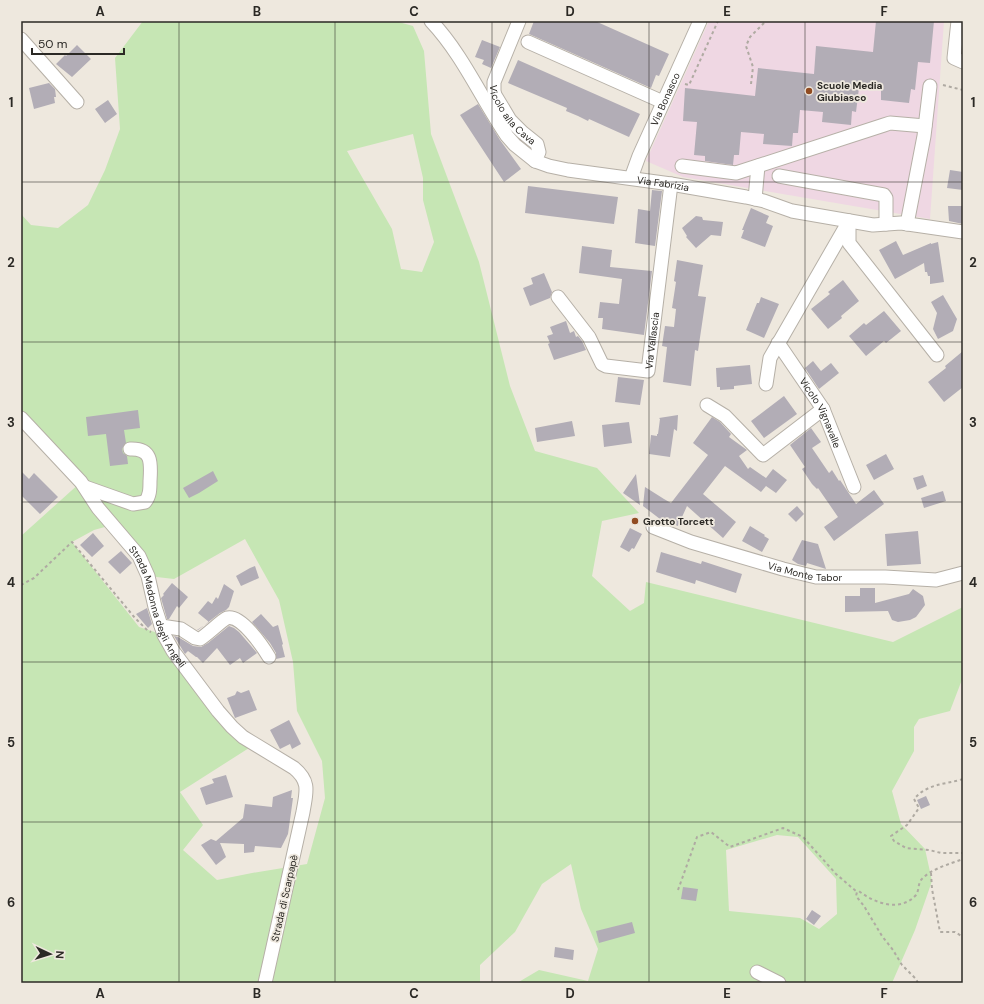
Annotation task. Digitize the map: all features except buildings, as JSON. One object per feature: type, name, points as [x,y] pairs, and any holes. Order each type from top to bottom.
[{"type":"street","name":"Via Fabrizia","points":[[431,21],[450,43],[508,136],[515,145],[535,161],[568,170],[671,184],[755,199],[792,212],[873,225],[907,224],[963,232]]},
{"type":"street","name":"Vicolo alla Cava","points":[[519,21],[494,82],[494,91],[510,120],[522,132],[538,144],[539,152],[535,161]]},
{"type":"street","name":"Via Bonasco","points":[[631,178],[663,102],[700,21]]},
{"type":"street","points":[[958,21],[954,58],[963,62]]},
{"type":"street","points":[[21,39],[77,102]]},
{"type":"street","points":[[528,42],[663,102]]},
{"type":"street","points":[[907,224],[925,126],[930,86]]},
{"type":"street","points":[[682,166],[736,173],[890,123],[925,126]]},
{"type":"street","points":[[755,199],[758,166]]},
{"type":"street","points":[[779,176],[884,195],[886,198],[886,224]]},
{"type":"street","name":"Via Vallascia","points":[[558,297],[590,337],[602,364],[606,366],[648,371],[671,184]]},
{"type":"street","points":[[766,384],[770,358],[849,221]]},
{"type":"street","points":[[849,221],[849,243],[937,355]]},
{"type":"street","name":"Vicolo Vignavalle","points":[[778,343],[823,409],[854,487]]},
{"type":"street","points":[[706,405],[725,416],[763,455],[823,409]]},
{"type":"street","name":"Strada Madonna degli Angeli","points":[[21,418],[85,487],[98,508],[134,549],[143,563],[162,631],[173,651],[218,711],[232,727],[243,736],[294,768],[305,780]]},
{"type":"street","points":[[85,487],[133,504],[145,502],[150,492],[149,458],[147,454],[139,450],[130,449]]},
{"type":"street","name":"Via Monte Tabor","points":[[653,527],[691,542],[816,577],[884,576],[936,580],[963,573]]},
{"type":"street","points":[[162,631],[181,629],[200,639],[226,619],[230,618],[238,621],[247,629],[260,642],[269,657]]},
{"type":"street","name":"Strada di Scarpapè","points":[[265,983],[303,812],[307,790],[305,780]]},
{"type":"street","points":[[756,972],[780,983]]},
{"type":"path","points":[[673,80],[689,85],[718,21]]},
{"type":"path","points":[[751,84],[753,67],[746,46],[750,37],[766,21]]},
{"type":"path","points":[[930,86],[942,85],[963,90]]},
{"type":"path","points":[[21,585],[34,578],[72,542],[148,631],[162,631]]},
{"type":"path","points":[[963,779],[935,786],[921,792],[914,799],[919,808],[908,826],[891,836],[894,841],[906,848],[929,850],[941,854],[963,853]]},
{"type":"path","points":[[678,890],[697,837],[711,832],[730,847],[783,828],[803,837],[836,874],[857,892],[859,891],[869,899],[877,902],[899,905],[909,901],[917,893],[921,881],[931,872],[963,859]]},
{"type":"path","points":[[931,872],[932,889],[940,932],[956,932],[963,937]]},
{"type":"path","points":[[857,892],[856,896],[864,906],[882,936],[902,965],[918,983]]},
{"type":"shaded area","name":"Scuole Media Giubiasco","points":[[709,21],[944,21],[930,219],[683,177],[646,161]]},
{"type":"green space","points":[[143,21],[395,21],[413,26],[424,51],[431,134],[479,262],[510,386],[535,451],[597,468],[639,513],[602,521],[592,576],[630,611],[644,603],[646,582],[893,642],[963,607],[963,677],[950,711],[919,719],[914,727],[914,751],[892,791],[901,824],[925,849],[932,881],[915,930],[892,983],[517,983],[539,970],[588,981],[598,949],[581,909],[571,864],[542,884],[515,932],[480,965],[480,983],[21,983],[21,536],[81,482],[21,418],[21,214],[31,225],[58,228],[88,205],[105,170],[120,129],[115,58]],"holes":[[[413,134],[423,178],[423,200],[434,242],[422,272],[401,269],[392,229],[347,151]],[[112,525],[148,576],[174,579],[245,539],[279,600],[293,662],[297,711],[322,761],[325,798],[307,864],[217,880],[183,850],[203,825],[180,792],[249,748],[222,724],[164,635],[139,627],[72,542],[94,530]],[[777,835],[798,837],[836,879],[837,914],[819,929],[800,918],[729,911],[726,850]]]},
{"type":"place","name":"Scuole Media Giubiasco","points":[[809,91]]},
{"type":"place","name":"Grotto Torcett","points":[[635,521]]}]
